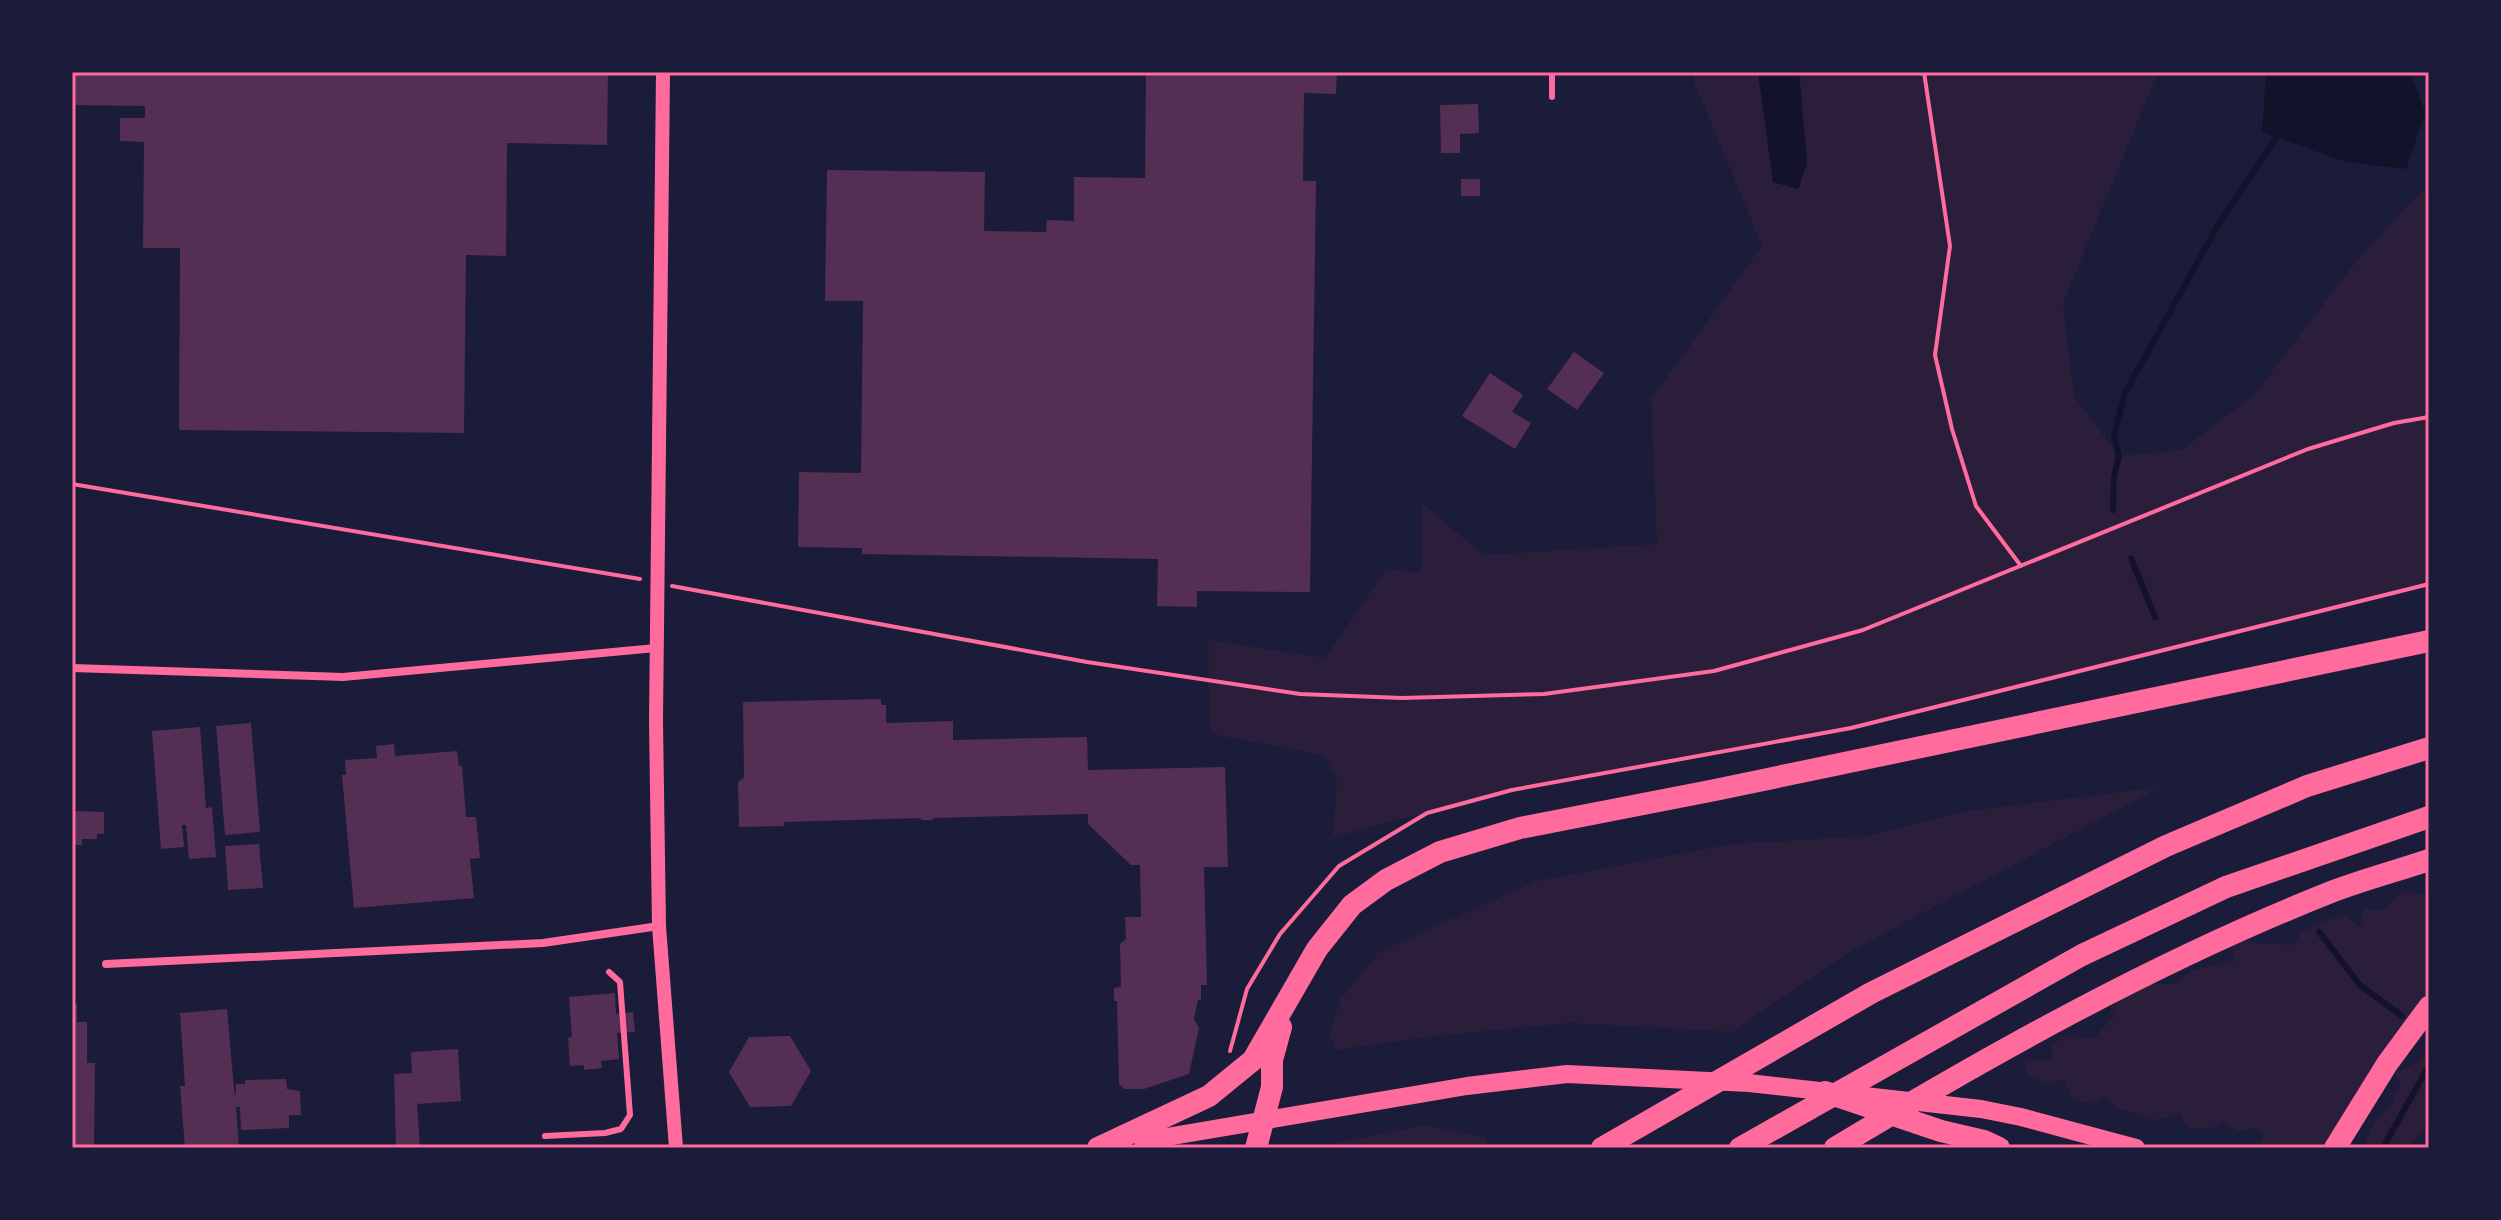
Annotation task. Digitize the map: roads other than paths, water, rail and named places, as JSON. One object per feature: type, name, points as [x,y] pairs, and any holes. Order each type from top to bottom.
[{"type":"highway","points":[[1098,1148],[1209,1096],[1253,1060],[1317,949],[1352,905],[1386,880],[1440,852],[1520,828],[2429,641]]},
{"type":"highway","points":[[1602,1148],[1871,993],[2166,846],[2307,786],[2429,748]]},
{"type":"highway","points":[[1740,1148],[2082,955],[2226,887],[2429,817]]},
{"type":"highway","points":[[1835,1148],[2027,1036],[2213,942],[2334,891],[2429,860]]},
{"type":"highway","points":[[1256,1148],[1272,1087],[1272,1060],[1287,1003]]},
{"type":"highway","points":[[2335,1148],[2387,1064],[2429,1007]]},
{"type":"highway","points":[[1816,1089],[1999,1148]]},
{"type":"main road","points":[[1105,1148],[1154,1144],[1263,1120],[1541,1075],[1597,1074],[1816,1089],[1981,1109],[2136,1148]]},
{"type":"street","points":[[663,72],[656,648],[659,926],[676,1148]]},
{"type":"street","points":[[72,668],[343,677],[656,648]]},
{"type":"street","points":[[106,964],[532,944],[659,926]]},
{"type":"lane","points":[[1552,72],[1552,97]]},
{"type":"lane","points":[[545,1136],[605,1133],[621,1129],[630,1115],[621,984],[609,972]]},
{"type":"waterway","points":[[2113,510],[2114,477],[2119,456],[2114,435],[2125,393],[2217,227],[2280,132]]},
{"type":"waterway","points":[[2131,558],[2155,617]]},
{"type":"waterway","points":[[2319,932],[2360,985],[2402,1016]]},
{"type":"waterway","points":[[2383,1148],[2429,1065],[2429,1039]]}]
